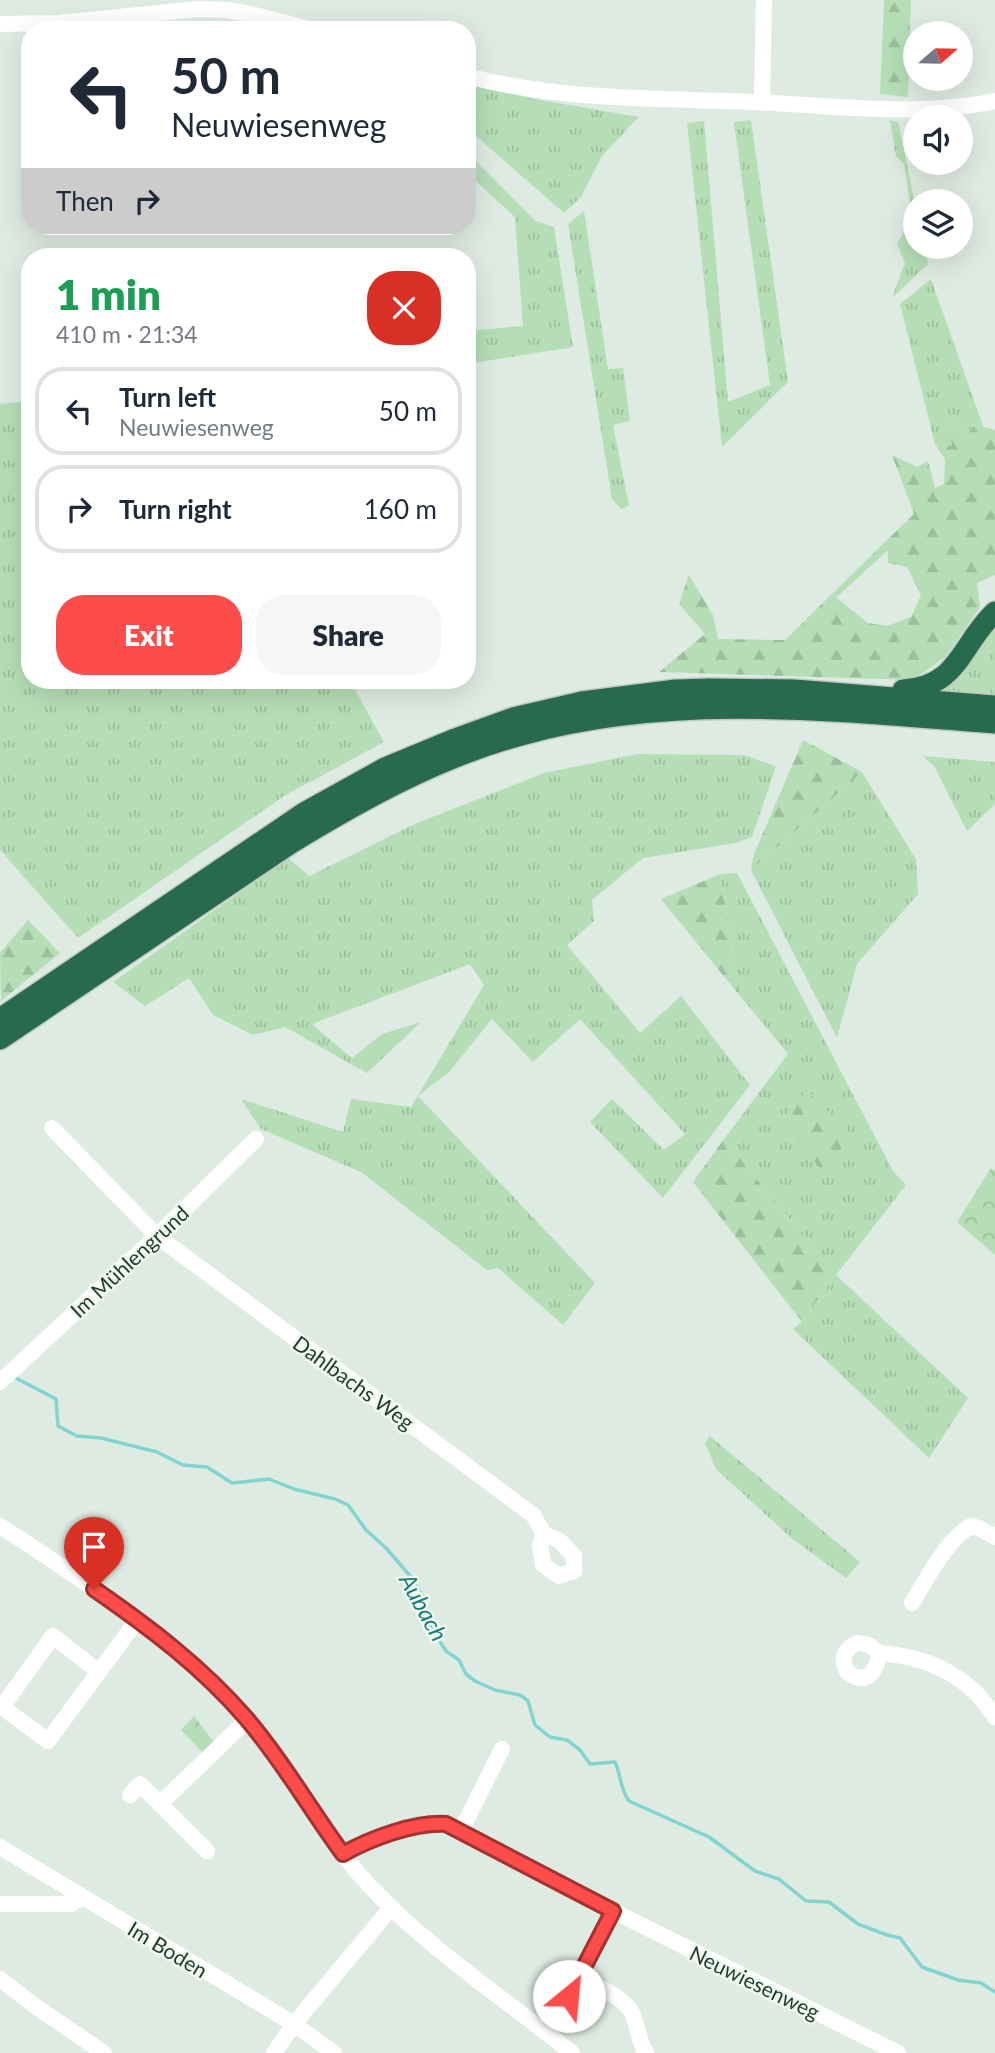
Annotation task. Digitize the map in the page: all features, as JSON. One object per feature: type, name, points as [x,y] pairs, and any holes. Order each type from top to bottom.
[{"type":"highway","points":[[842,694],[918,690],[929,686],[943,678],[954,667],[979,629],[995,612]]},
{"type":"highway","points":[[0,1039],[304,813],[385,768],[513,718],[582,702],[677,690],[746,689],[995,706]]},
{"type":"highway","points":[[0,1018],[190,900],[337,815],[391,786],[453,758],[518,735],[572,722],[640,712],[718,708],[835,711],[995,723]]},
{"type":"street","points":[[762,103],[764,0]]},
{"type":"street","points":[[79,21],[198,9],[227,10],[278,21]]},
{"type":"street","points":[[0,24],[21,24]]},
{"type":"street","points":[[476,78],[535,90],[606,96],[916,110],[964,107],[995,101]]},
{"type":"street","name":"Dahlbachs Weg","points":[[52,1128],[157,1236],[533,1515],[544,1534]]},
{"type":"street","name":"Im Mühlengrund","points":[[0,1382],[157,1236],[256,1139]]},
{"type":"street","points":[[0,1526],[138,1619],[184,1656],[247,1720],[366,1883],[391,1908],[458,1964],[572,2053]]},
{"type":"street","points":[[912,1603],[952,1542],[965,1529],[971,1526],[979,1528],[995,1537]]},
{"type":"street","points":[[99,1671],[53,1636],[2,1707],[48,1741],[138,1619]]},
{"type":"street","points":[[880,1653],[909,1656],[943,1669],[976,1692],[995,1715]]},
{"type":"street","points":[[160,1804],[247,1720]]},
{"type":"street","points":[[461,1831],[502,1749]]},
{"type":"street","points":[[130,1795],[140,1784],[206,1851]]},
{"type":"street","name":"Neuwiesenweg","points":[[343,1854],[358,1845],[429,1823],[446,1824],[613,1911],[898,2053]]},
{"type":"street","name":"Im Boden","points":[[0,1847],[294,2024],[334,2053]]},
{"type":"street","points":[[0,1904],[71,1905],[82,1897]]},
{"type":"street","points":[[274,2053],[294,2024],[391,1908]]},
{"type":"street","points":[[548,2034],[613,1911]]},
{"type":"street","points":[[579,1977],[619,2000],[630,2010],[646,2053]]},
{"type":"street","points":[[0,1979],[104,2053]]},
{"type":"green space","points":[[884,0],[911,0],[910,21],[903,21],[903,91],[908,91],[908,97],[880,94]]},
{"type":"green space","points":[[476,85],[534,99],[639,117],[602,156],[581,197],[564,213],[476,136]]},
{"type":"green space","points":[[751,120],[788,382],[722,447],[687,123],[704,121],[728,402],[770,385],[734,122]]},
{"type":"green space","points":[[890,120],[898,122],[903,163],[896,156]]},
{"type":"green space","points":[[476,161],[536,221],[554,227],[573,347],[476,363],[476,330],[523,326],[515,217],[476,181]]},
{"type":"green space","points":[[906,175],[909,175],[912,189],[908,189]]},
{"type":"green space","points":[[584,211],[608,369],[623,368],[630,421],[613,425],[629,506],[621,509],[612,499],[568,224]]},
{"type":"green space","points":[[903,233],[903,258],[897,244]]},
{"type":"green space","points":[[903,259],[927,259],[928,264],[892,298],[905,263]]},
{"type":"green space","points":[[931,279],[983,426],[974,424],[965,436],[947,417],[953,446],[935,444],[900,304]]},
{"type":"green space","points":[[21,402],[21,689],[354,689],[384,742],[284,796],[78,938],[0,850],[0,404]]},
{"type":"green space","points":[[947,416],[965,436],[975,424],[995,430],[995,575],[977,583],[980,607],[945,657],[913,680],[659,672],[705,634],[679,604],[689,575],[713,615],[718,639],[785,640],[832,594],[868,623],[887,626],[911,617],[921,595],[907,567],[888,563],[887,540],[914,514],[892,455],[917,467],[928,461],[935,488],[944,484],[945,459],[935,444],[952,446]]},
{"type":"green space","points":[[887,540],[888,550],[837,597],[832,594]]},
{"type":"green space","points":[[995,622],[995,694],[934,691]]},
{"type":"green space","points":[[803,740],[862,772],[751,870],[754,854]]},
{"type":"green space","points":[[637,754],[744,755],[776,766],[752,837],[735,843],[643,858],[592,900],[594,921],[567,945],[640,1033],[681,996],[750,1085],[663,1198],[590,1122],[612,1099],[664,1150],[685,1134],[580,1019],[533,1062],[492,1019],[450,1071],[418,1096],[595,1283],[563,1325],[498,1268],[487,1270],[361,1172],[261,1129],[241,1099],[343,1132],[351,1099],[411,1107],[484,985],[470,964],[312,1024],[352,1058],[382,1034],[421,1022],[367,1073],[285,1027],[253,1035],[213,1015],[189,978],[145,1006],[113,982],[288,858],[309,876],[415,824],[544,773]]},
{"type":"green space","points":[[923,756],[995,762],[995,804],[967,831],[934,766]]},
{"type":"green space","points":[[862,772],[916,859],[918,894],[857,964],[837,1038],[751,870]]},
{"type":"green space","points":[[737,873],[893,1171],[906,1185],[836,1275],[968,1398],[929,1458],[793,1329],[802,1322],[835,1275],[724,1139],[788,1054],[740,996],[720,874]]},
{"type":"green space","points":[[720,874],[740,996],[661,899]]},
{"type":"green space","points":[[28,920],[60,953],[1,1001],[0,953]]},
{"type":"green space","points":[[807,1090],[853,1136],[821,1170],[782,1120]]},
{"type":"green space","points":[[724,1139],[835,1275],[802,1322],[693,1182]]},
{"type":"green space","points":[[991,1168],[995,1171],[995,1255],[957,1222]]},
{"type":"green space","points":[[710,1436],[860,1562],[846,1578],[790,1537],[716,1469],[705,1443]]},
{"type":"green space","points":[[194,1716],[214,1742],[203,1753],[181,1730]]},
{"type":"waterway","name":"Aubach","points":[[14,1377],[56,1399],[58,1426],[77,1436],[101,1438],[157,1452],[183,1465],[207,1467],[232,1483],[269,1479],[348,1505],[366,1530],[411,1577],[424,1599],[430,1626],[446,1651],[459,1660],[466,1674],[495,1690],[520,1695],[528,1701],[535,1725],[550,1737],[567,1740],[580,1750],[590,1764],[615,1762],[629,1801],[709,1837],[755,1871],[779,1879],[806,1901],[829,1902],[858,1924],[900,1938],[922,1967],[958,1980],[981,1983],[995,1992]]},
{"type":"route","points":[[94,1589],[138,1619],[184,1656],[229,1699],[285,1769],[309,1808],[343,1854],[358,1845],[429,1823],[446,1824],[613,1911],[569,1996]]}]
